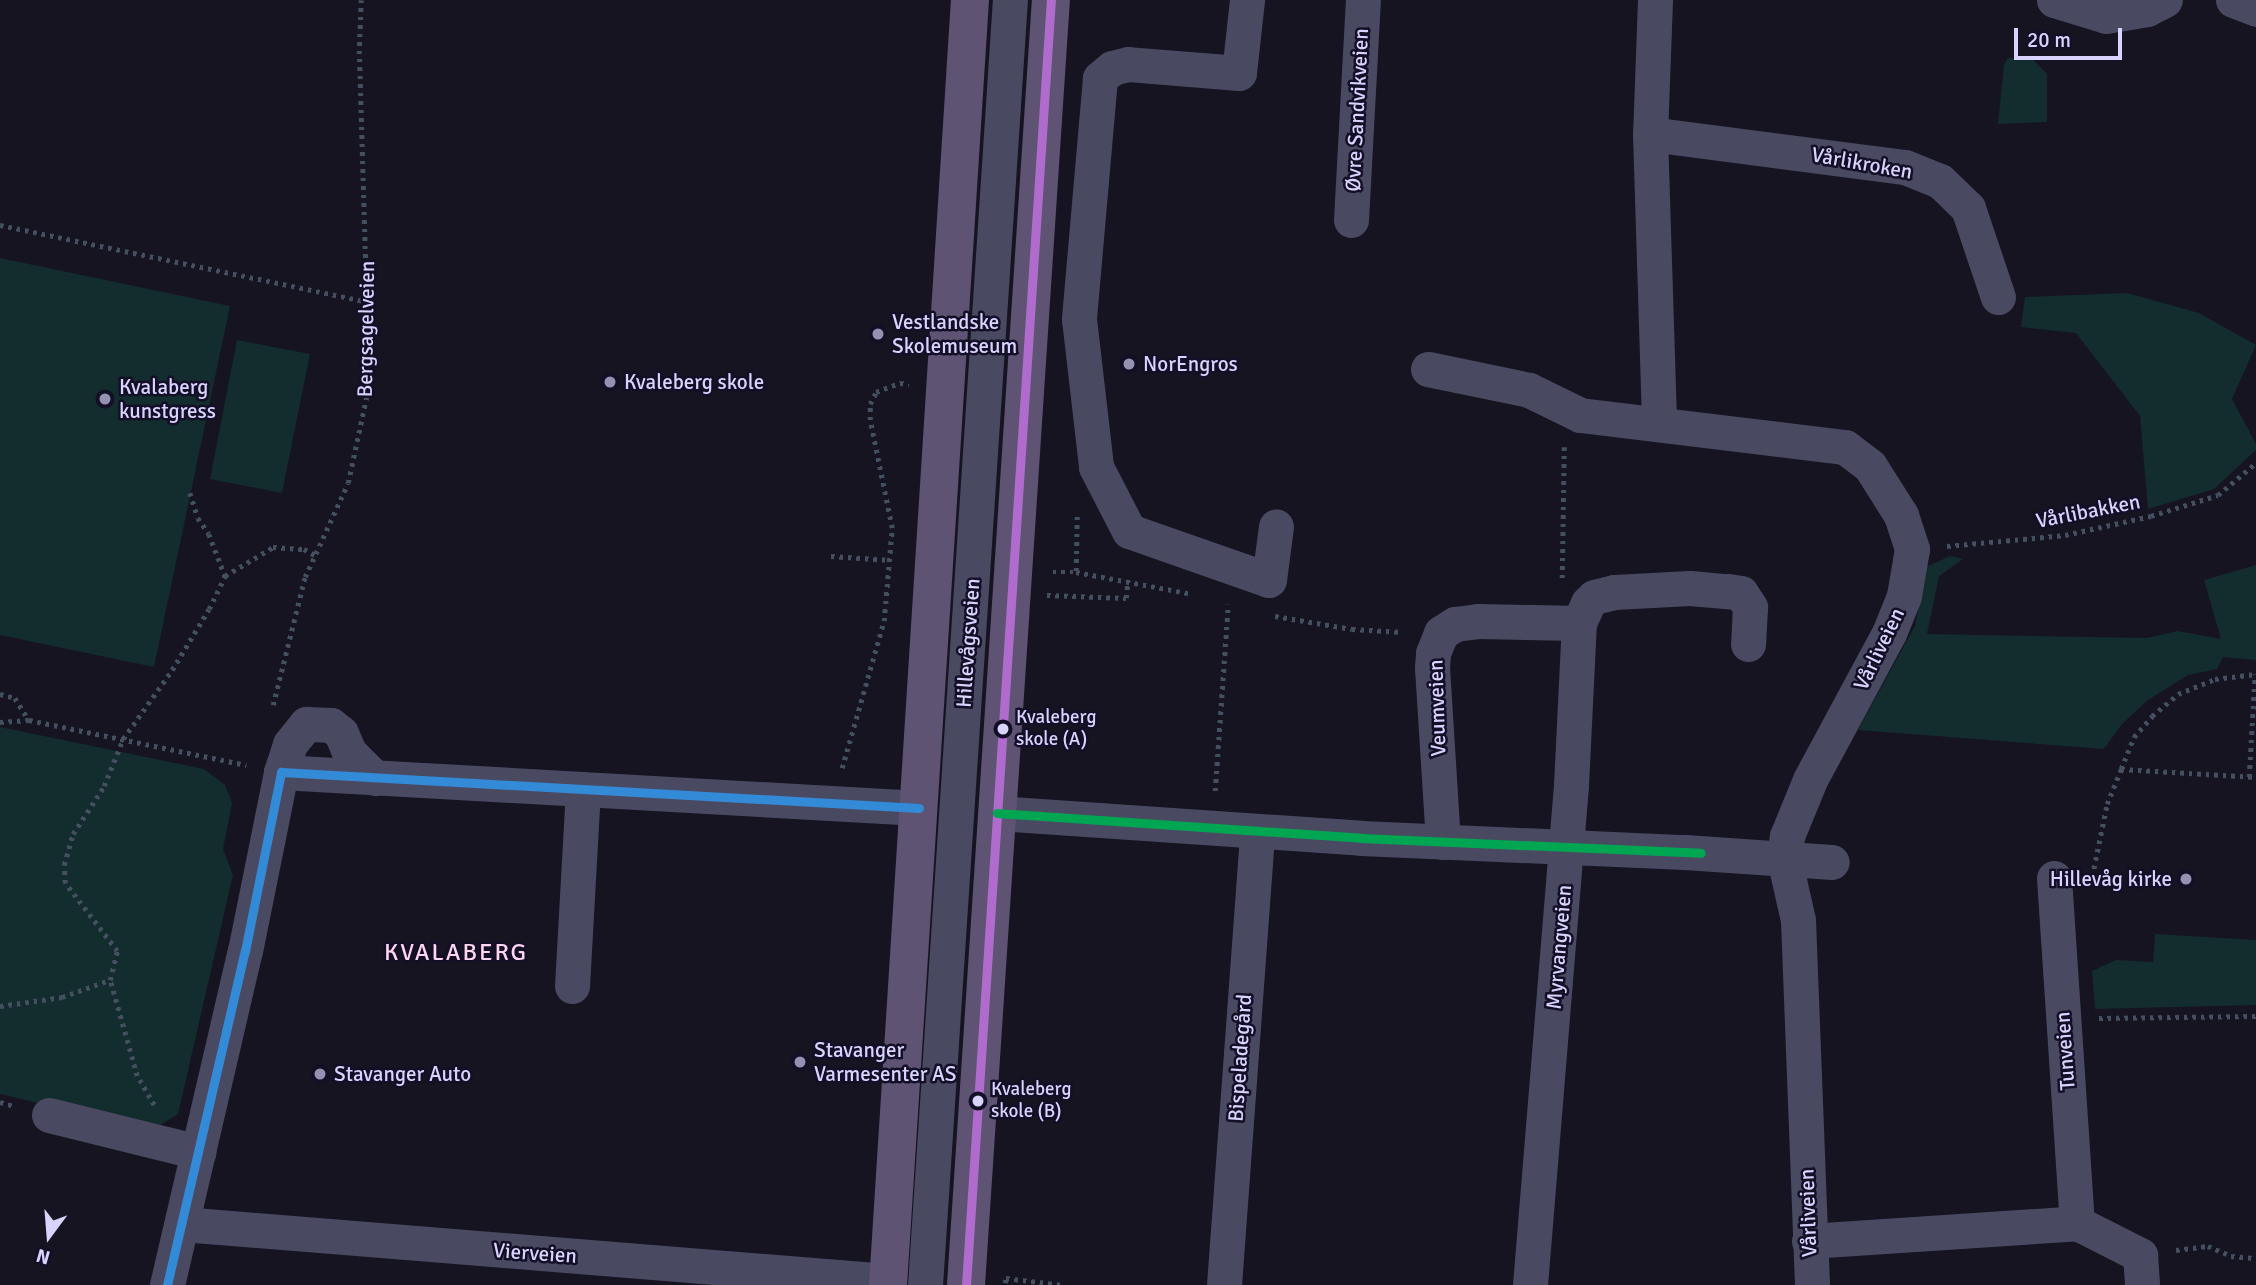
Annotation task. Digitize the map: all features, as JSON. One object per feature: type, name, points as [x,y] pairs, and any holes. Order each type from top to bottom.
[{"type":"main road","name":"Hillevågsveien","points":[[900,1284],[919,808],[970,0]]},
{"type":"main road","name":"Hillevågsveien","points":[[966,1285],[1028,313],[1051,0]]},
{"type":"street","name":"Hillevågsveien","points":[[900,1284],[1010,0]]},
{"type":"street","points":[[1247,0],[1239,73],[1129,64],[1112,68],[1100,78],[1079,319],[1096,467],[1129,531],[1269,580],[1276,526]]},
{"type":"street","name":"Øvre Sandvikveien","points":[[1352,220],[1363,0]]},
{"type":"street","points":[[1655,0],[1650,134],[1659,424]]},
{"type":"street","points":[[2054,0],[2106,16],[2147,9],[2165,0]]},
{"type":"street","points":[[2233,0],[2256,9]]},
{"type":"street","name":"Vårlikroken","points":[[1650,134],[1893,165],[1940,181],[1968,208],[1998,297]]},
{"type":"street","points":[[1028,313],[1079,319]]},
{"type":"street","name":"Vårliveien","points":[[1428,369],[1529,390],[1551,399],[1571,413],[1845,447],[1870,466],[1901,515],[1912,549],[1905,596],[1889,633],[1810,779],[1787,836],[1784,858],[1798,920],[1812,1285]]},
{"type":"street","points":[[1582,616],[1594,597],[1615,592],[1690,588],[1741,593],[1750,607],[1748,644]]},
{"type":"street","name":"Veumveien","points":[[1443,842],[1432,668],[1433,653],[1441,633],[1455,624],[1478,621],[1582,616]]},
{"type":"street","name":"Myrvangveien","points":[[1530,1285],[1567,848],[1582,616]]},
{"type":"street","points":[[167,1285],[245,951],[281,772],[290,744],[306,724],[331,725],[341,733],[349,752],[375,778]]},
{"type":"street","points":[[281,772],[919,808]]},
{"type":"street","points":[[572,986],[583,789]]},
{"type":"street","points":[[997,813],[1258,832],[1832,862]]},
{"type":"street","name":"Bispeladegård","points":[[1224,1285],[1258,832]]},
{"type":"street","name":"Tunveien","points":[[2054,878],[2077,1223]]},
{"type":"street","points":[[49,1115],[199,1152]]},
{"type":"street","points":[[1809,1241],[2077,1223],[2140,1255],[2143,1285]]},
{"type":"street","name":"Vierveien","points":[[183,1224],[789,1279],[900,1284]]},
{"type":"path","name":"Bergsagelveien","points":[[270,718],[306,577],[348,483],[367,397],[369,302],[359,54],[361,0]]},
{"type":"path","points":[[0,225],[369,302]]},
{"type":"path","points":[[841,776],[842,760],[884,621],[890,560],[891,510],[870,420],[870,404],[876,392],[900,383],[921,385]]},
{"type":"path","points":[[1571,413],[1562,480],[1561,577],[1563,596],[1582,616]]},
{"type":"path","name":"Vårlibakken","points":[[1912,549],[2065,536],[2151,516],[2218,495],[2256,463]]},
{"type":"path","points":[[190,493],[198,518],[209,534],[225,576]]},
{"type":"path","points":[[199,1152],[160,1115],[137,1076],[110,980],[117,951],[65,883],[64,865],[74,834],[104,786],[123,738],[172,670],[209,609],[225,576],[273,547],[304,549],[315,555]]},
{"type":"path","points":[[831,556],[898,561]]},
{"type":"path","points":[[1035,594],[1126,598],[1128,580]]},
{"type":"path","points":[[1214,800],[1228,604]]},
{"type":"path","points":[[2091,884],[2106,804],[2134,737],[2152,716],[2178,694],[2214,679],[2256,674],[2249,777]]},
{"type":"path","points":[[0,694],[15,698],[29,720]]},
{"type":"path","points":[[0,722],[29,720],[281,772]]},
{"type":"path","points":[[2121,769],[2256,777]]},
{"type":"path","points":[[0,1006],[62,997],[110,980]]},
{"type":"path","points":[[2063,1018],[2256,1016]]},
{"type":"path","points":[[2208,1246],[2231,1256],[2256,1258]]},
{"type":"path","points":[[1005,1285],[1006,1278],[1063,1285]]},
{"type":"green space","points":[[2008,58],[2032,59],[2047,74],[2047,122],[1998,124],[2004,65]]},
{"type":"green space","name":"Kvalaberg kunstgress","points":[[0,258],[230,306],[154,667],[0,635]]},
{"type":"green space","points":[[2127,293],[2199,313],[2256,345],[2232,399],[2256,444],[2256,450],[2214,489],[2148,509],[2140,416],[2076,333],[2021,327],[2025,297]]},
{"type":"green space","points":[[237,340],[310,354],[282,493],[210,479]]},
{"type":"green space","points":[[1950,556],[1963,559],[1939,576],[1927,634],[2147,638],[2178,631],[2221,639],[2204,580],[2256,565],[2256,660],[2223,657],[2217,669],[2188,675],[2148,700],[2122,724],[2104,749],[1858,730],[1915,626],[1926,567]]},
{"type":"green space","points":[[0,727],[204,769],[225,785],[232,803],[223,849],[233,875],[178,1114],[152,1130],[0,1094]]},
{"type":"green space","points":[[2155,934],[2256,940],[2256,1005],[2095,1009],[2092,971],[2116,960],[2153,962]]},
{"type":"transit line","points":[[966,1285],[1051,0]]},
{"type":"transit line","points":[[167,1285],[245,951],[281,772],[919,808]]},
{"type":"transit line","points":[[997,813],[1361,838],[1701,853]]},
{"type":"place","name":"Vestlandske Skolemuseum","points":[[878,334]]},
{"type":"place","name":"NorEngros","points":[[1129,364]]},
{"type":"place","name":"Kvaleberg skole","points":[[610,382]]},
{"type":"place","name":"Kvalaberg kunstgress","points":[[105,399]]},
{"type":"place","name":"Kvaleberg skole (A)","points":[[1003,729]]},
{"type":"place","name":"Hillevåg kirke","points":[[2186,879]]},
{"type":"place","name":"Stavanger Varmesenter AS","points":[[800,1062]]},
{"type":"place","name":"Stavanger Auto","points":[[320,1074]]},
{"type":"place","name":"Kvaleberg skole (B)","points":[[978,1101]]},
{"type":"district","name":"KVALABERG","points":[[456,953]]}]
